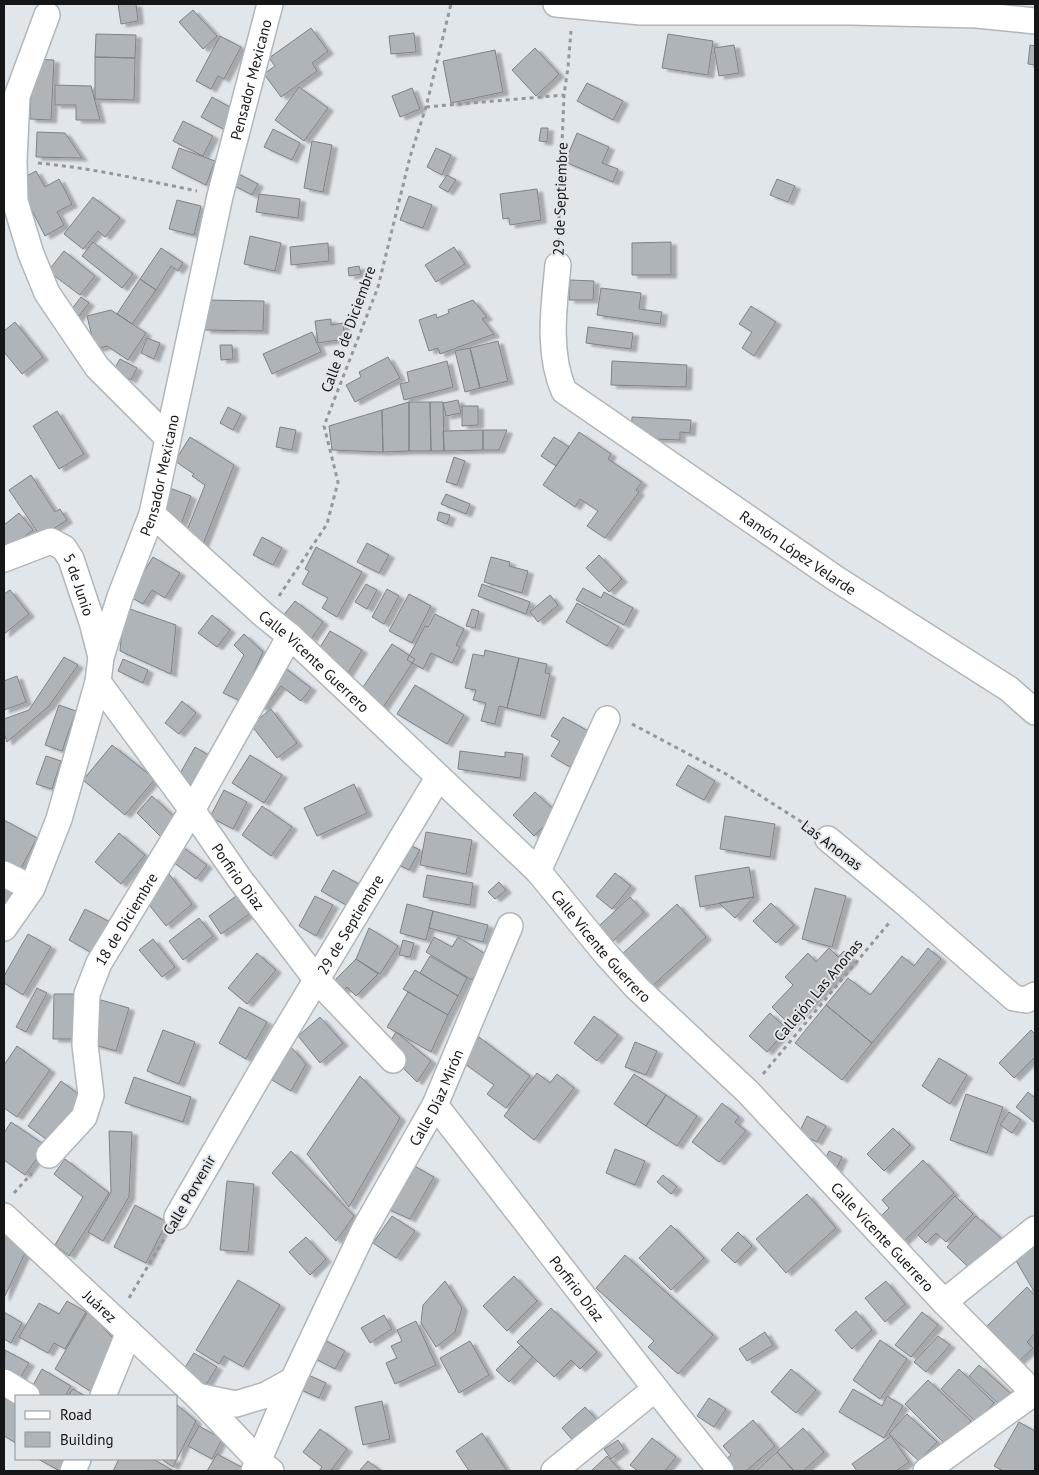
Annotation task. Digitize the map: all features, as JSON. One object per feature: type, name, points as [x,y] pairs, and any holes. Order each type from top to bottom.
[{"type":"street","name":"Pensador Mexicano","points":[[4,928],[32,888],[59,820],[98,682],[101,657],[120,597],[152,514],[220,196],[270,4]]},
{"type":"street","points":[[565,5],[641,12],[842,12],[976,15],[1035,21]]},
{"type":"street","points":[[47,15],[17,96],[14,161],[16,202],[31,254],[47,293],[97,367],[168,438]]},
{"type":"street","name":"29 de Septiembre","points":[[558,265],[553,325],[558,377],[564,391]]},
{"type":"street","name":"Ramón López Velarde","points":[[564,391],[835,578],[1009,689],[1035,712]]},
{"type":"street","name":"Calle Vicente Guerrero","points":[[152,514],[290,636],[538,871],[606,954],[637,988],[748,1092],[944,1302],[1035,1393]]},
{"type":"street","name":"5 de Junio","points":[[4,559],[51,541],[64,548],[71,559],[92,622],[101,657]]},
{"type":"street","name":"18 de Diciembre","points":[[49,1155],[84,1118],[91,1095],[85,1045],[88,994],[99,963],[192,810],[290,636]]},
{"type":"street","name":"Porfirio Díaz","points":[[98,682],[240,878],[316,979],[393,1060]]},
{"type":"street","points":[[538,871],[607,719]]},
{"type":"street","name":"29 de Septiembre","points":[[262,1070],[438,778]]},
{"type":"street","name":"Las Anonas","points":[[828,839],[1014,998],[1026,1000],[1035,995]]},
{"type":"street","points":[[4,874],[32,888]]},
{"type":"street","name":"Calle Díaz Mirón","points":[[262,1468],[293,1380],[364,1230],[435,1105],[510,926]]},
{"type":"street","name":"Calle Porvenir","points":[[177,1217],[262,1070]]},
{"type":"street","name":"Porfirio Díaz","points":[[435,1105],[655,1389],[721,1471]]},
{"type":"street","name":"Juárez","points":[[7,1206],[122,1326],[197,1396],[262,1468]]},
{"type":"street","points":[[944,1302],[1035,1230]]},
{"type":"street","points":[[102,1395],[122,1326]]},
{"type":"street","points":[[197,1396],[236,1404],[266,1395],[293,1380]]},
{"type":"street","points":[[4,1382],[25,1395]]},
{"type":"street","points":[[554,1471],[655,1389]]},
{"type":"street","points":[[926,1471],[1035,1393]]},
{"type":"path","name":"Calle 8 de Diciembre","points":[[266,616],[327,524],[338,482],[324,426],[378,287],[410,157],[426,107],[451,4]]},
{"type":"path","name":"29 de Septiembre","points":[[558,265],[564,95],[568,67],[565,5]]},
{"type":"path","points":[[426,107],[564,95]]},
{"type":"path","points":[[14,161],[71,166],[220,196]]},
{"type":"path","name":"Las Anonas","points":[[607,719],[619,717],[726,774],[828,839]]},
{"type":"path","name":"Callejón Las Anonas","points":[[748,1092],[905,903]]},
{"type":"path","points":[[7,1206],[49,1155]]},
{"type":"path","name":"Calle Porvenir","points":[[122,1326],[177,1217]]},
{"type":"building","points":[[118,4],[136,4],[138,21],[121,24]]},
{"type":"building","points":[[193,10],[217,36],[203,49],[179,22]]},
{"type":"building","points":[[311,28],[328,51],[312,63],[317,71],[281,97],[264,74],[275,66],[269,58]]},
{"type":"building","points":[[414,33],[416,52],[391,54],[389,36]]},
{"type":"building","points":[[96,34],[136,35],[135,58],[95,57]]},
{"type":"building","points":[[668,34],[713,41],[708,75],[662,68]]},
{"type":"building","points":[[220,36],[241,47],[224,79],[218,76],[211,89],[196,81]]},
{"type":"building","points":[[734,45],[739,73],[719,76],[714,48]]},
{"type":"building","points":[[1030,45],[1035,46],[1035,65],[1028,64]]},
{"type":"building","points":[[535,48],[559,74],[536,96],[512,70]]},
{"type":"building","points":[[495,50],[503,92],[451,103],[443,61]]},
{"type":"building","points":[[95,57],[135,58],[134,100],[95,99]]},
{"type":"building","points":[[32,59],[54,60],[51,120],[30,119]]},
{"type":"building","points":[[587,83],[623,101],[613,120],[577,101]]},
{"type":"building","points":[[55,85],[91,86],[100,120],[76,120],[76,105],[55,105]]},
{"type":"building","points":[[299,87],[328,108],[304,141],[275,120]]},
{"type":"building","points":[[412,88],[420,109],[400,117],[392,96]]},
{"type":"building","points":[[212,97],[235,110],[225,130],[201,117]]},
{"type":"building","points":[[183,121],[213,136],[203,156],[173,141]]},
{"type":"building","points":[[541,128],[548,128],[547,142],[539,141]]},
{"type":"building","points":[[273,129],[300,143],[292,160],[264,147]]},
{"type":"building","points":[[37,132],[65,133],[82,158],[36,157]]},
{"type":"building","points":[[577,133],[609,147],[602,163],[618,169],[613,182],[565,162]]},
{"type":"building","points":[[312,141],[332,145],[323,192],[304,188]]},
{"type":"building","points":[[179,148],[215,161],[206,185],[172,168]]},
{"type":"building","points":[[436,148],[451,155],[442,175],[427,167]]},
{"type":"building","points":[[36,171],[45,187],[59,179],[72,204],[57,212],[64,225],[45,236],[17,181]]},
{"type":"building","points":[[235,172],[258,184],[252,195],[229,183]]},
{"type":"building","points":[[447,175],[456,180],[448,192],[439,187]]},
{"type":"building","points":[[777,179],[795,186],[788,202],[770,195]]},
{"type":"building","points":[[537,189],[541,220],[510,225],[509,218],[503,219],[500,194]]},
{"type":"building","points":[[259,194],[300,199],[298,218],[256,212]]},
{"type":"building","points":[[409,196],[432,205],[423,228],[400,220]]},
{"type":"building","points":[[93,197],[120,218],[105,237],[98,231],[83,249],[64,234]]},
{"type":"building","points":[[177,200],[201,206],[194,235],[169,229]]},
{"type":"building","points":[[250,236],[281,243],[275,271],[244,264]]},
{"type":"building","points":[[93,242],[133,274],[122,288],[82,256]]},
{"type":"building","points":[[671,242],[671,275],[632,275],[632,243]]},
{"type":"building","points":[[328,243],[329,261],[291,265],[290,247]]},
{"type":"building","points":[[454,247],[465,264],[436,282],[425,265]]},
{"type":"building","points":[[161,248],[183,263],[178,271],[171,266],[156,290],[140,279]]},
{"type":"building","points":[[64,251],[95,276],[80,295],[48,271]]},
{"type":"building","points":[[359,266],[361,274],[349,276],[348,268]]},
{"type":"building","points":[[140,279],[156,290],[132,324],[117,314]]},
{"type":"building","points":[[570,280],[594,281],[593,300],[569,300]]},
{"type":"building","points":[[601,288],[641,293],[639,309],[662,312],[660,324],[597,315]]},
{"type":"building","points":[[81,297],[89,303],[76,320],[68,314]]},
{"type":"building","points":[[205,300],[264,301],[263,331],[205,330]]},
{"type":"building","points":[[473,300],[487,317],[482,319],[494,334],[440,354],[438,348],[429,351],[419,320],[436,314],[437,318],[449,313],[448,310]]},
{"type":"building","points":[[751,306],[776,322],[754,356],[742,348],[752,332],[739,324]]},
{"type":"building","points":[[111,310],[146,333],[128,360],[107,346],[95,349],[87,316]]},
{"type":"building","points":[[331,319],[331,325],[343,323],[345,339],[318,343],[315,321]]},
{"type":"building","points":[[15,322],[43,357],[22,374],[4,352],[4,331]]},
{"type":"building","points":[[588,327],[633,333],[631,349],[586,343]]},
{"type":"building","points":[[312,332],[321,352],[272,374],[263,354]]},
{"type":"building","points":[[147,338],[160,343],[154,359],[141,353]]},
{"type":"building","points":[[498,341],[508,381],[480,388],[470,348]]},
{"type":"building","points":[[220,345],[232,345],[233,359],[221,360]]},
{"type":"building","points":[[470,348],[480,388],[465,392],[455,351]]},
{"type":"building","points":[[388,357],[400,378],[355,402],[346,385],[361,377],[359,372]]},
{"type":"building","points":[[120,359],[137,368],[131,380],[113,371]]},
{"type":"building","points":[[447,361],[453,387],[404,400],[400,384],[409,382],[407,372]]},
{"type":"building","points":[[612,361],[687,365],[686,387],[611,385]]},
{"type":"building","points":[[458,400],[461,413],[446,416],[443,403]]},
{"type":"building","points":[[409,402],[430,402],[431,451],[409,451]]},
{"type":"building","points":[[409,402],[409,451],[383,452],[382,410]]},
{"type":"building","points":[[430,402],[443,402],[444,451],[431,451]]},
{"type":"building","points":[[462,406],[478,406],[478,425],[462,426]]},
{"type":"building","points":[[228,407],[241,414],[233,430],[220,423]]},
{"type":"building","points":[[382,410],[383,452],[332,450],[329,426]]},
{"type":"building","points":[[57,411],[84,454],[59,469],[33,426]]},
{"type":"building","points":[[632,417],[691,420],[690,433],[680,432],[680,440],[631,438]]},
{"type":"building","points":[[280,427],[296,430],[292,450],[276,447]]},
{"type":"building","points":[[483,430],[507,430],[499,450],[483,450]]},
{"type":"building","points":[[483,430],[483,450],[444,451],[443,431]]},
{"type":"building","points":[[579,432],[611,454],[608,459],[642,482],[636,490],[639,492],[605,538],[587,526],[598,511],[580,499],[575,507],[543,485]]},
{"type":"building","points":[[190,437],[234,465],[202,547],[186,533],[205,485],[192,476],[194,474],[175,461]]},
{"type":"building","points":[[554,437],[569,447],[556,466],[541,456]]},
{"type":"building","points":[[454,457],[465,461],[457,485],[446,482]]},
{"type":"building","points":[[31,475],[55,512],[60,509],[67,520],[41,537],[9,490]]},
{"type":"building","points":[[167,487],[191,496],[181,525],[158,512]]},
{"type":"building","points":[[446,494],[470,504],[466,514],[441,504]]},
{"type":"building","points":[[439,512],[450,515],[447,524],[437,520]]},
{"type":"building","points":[[19,513],[33,530],[4,552],[4,525]]},
{"type":"building","points":[[262,537],[282,548],[273,565],[253,555]]},
{"type":"building","points":[[367,543],[389,555],[379,573],[357,562]]},
{"type":"building","points":[[316,547],[362,572],[337,617],[322,608],[328,598],[302,584],[309,571],[305,569]]},
{"type":"building","points":[[599,555],[622,579],[609,592],[586,568]]},
{"type":"building","points":[[153,557],[180,573],[165,598],[152,590],[143,604],[129,596]]},
{"type":"building","points":[[491,557],[510,562],[509,566],[528,571],[522,593],[484,582]]},
{"type":"building","points":[[366,584],[377,590],[367,609],[355,602]]},
{"type":"building","points":[[482,584],[530,602],[526,614],[478,596]]},
{"type":"building","points":[[583,588],[601,598],[604,592],[633,608],[624,625],[576,600]]},
{"type":"building","points":[[387,589],[399,596],[384,624],[372,617]]},
{"type":"building","points":[[10,590],[29,614],[4,634],[4,594]]},
{"type":"building","points":[[409,594],[431,606],[412,643],[389,631]]},
{"type":"building","points":[[550,595],[558,605],[538,622],[530,612]]},
{"type":"building","points":[[295,601],[323,622],[311,639],[282,617]]},
{"type":"building","points":[[577,603],[619,627],[607,646],[566,622]]},
{"type":"building","points":[[124,607],[176,625],[171,674],[120,651]]},
{"type":"building","points":[[472,609],[479,611],[475,628],[466,626]]},
{"type":"building","points":[[435,614],[464,629],[456,645],[460,647],[452,663],[431,653],[423,669],[407,660],[425,626],[428,627]]},
{"type":"building","points":[[212,615],[230,630],[217,647],[198,633]]},
{"type":"building","points":[[330,631],[362,650],[345,678],[316,654]]},
{"type":"building","points":[[244,634],[263,652],[241,701],[223,693],[244,655],[234,645]]},
{"type":"building","points":[[392,644],[415,659],[380,712],[357,696]]},
{"type":"building","points":[[485,650],[519,658],[507,708],[499,706],[495,724],[481,721],[486,703],[473,700],[476,690],[465,688],[473,654],[484,656]]},
{"type":"building","points":[[64,657],[78,665],[49,706],[7,742],[4,733],[4,719],[29,710]]},
{"type":"building","points":[[519,658],[547,664],[545,673],[550,674],[540,716],[507,708]]},
{"type":"building","points":[[123,659],[148,670],[143,683],[118,671]]},
{"type":"building","points":[[281,665],[311,688],[301,701],[281,686],[263,709],[254,702]]},
{"type":"building","points":[[17,676],[26,702],[4,710],[4,681]]},
{"type":"building","points":[[415,685],[464,715],[447,744],[397,714]]},
{"type":"building","points":[[182,701],[196,713],[179,734],[165,723]]},
{"type":"building","points":[[59,705],[76,711],[62,751],[45,745]]},
{"type":"building","points":[[271,709],[297,743],[277,758],[251,725]]},
{"type":"building","points":[[563,717],[590,732],[570,767],[551,756],[560,741],[551,736]]},
{"type":"building","points":[[112,745],[155,779],[125,815],[83,780]]},
{"type":"building","points":[[195,747],[215,759],[198,789],[178,777]]},
{"type":"building","points":[[460,751],[505,757],[505,752],[523,754],[520,778],[458,769]]},
{"type":"building","points":[[250,755],[282,775],[264,803],[232,783]]},
{"type":"building","points":[[46,756],[61,761],[52,789],[36,784]]},
{"type":"building","points":[[688,765],[715,781],[704,800],[676,785]]},
{"type":"building","points":[[354,784],[367,813],[317,836],[304,808]]},
{"type":"building","points":[[224,790],[247,802],[233,829],[210,817]]},
{"type":"building","points":[[535,792],[557,813],[534,836],[513,815]]},
{"type":"building","points":[[152,796],[180,822],[164,840],[137,813]]},
{"type":"building","points":[[262,806],[292,827],[271,856],[242,835]]},
{"type":"building","points":[[725,816],[775,824],[770,857],[720,849]]},
{"type":"building","points":[[4,820],[37,838],[19,872],[4,864]]},
{"type":"building","points":[[426,832],[472,840],[466,874],[420,865]]},
{"type":"building","points":[[119,833],[145,855],[121,884],[95,862]]},
{"type":"building","points":[[406,843],[420,850],[409,870],[395,863]]},
{"type":"building","points":[[180,845],[207,865],[196,879],[169,859]]},
{"type":"building","points":[[749,867],[754,897],[700,907],[695,876]]},
{"type":"building","points":[[333,870],[359,884],[348,906],[321,891]]},
{"type":"building","points":[[615,873],[631,886],[612,909],[596,896]]},
{"type":"building","points":[[169,874],[192,904],[166,926],[142,896]]},
{"type":"building","points":[[427,875],[473,883],[470,905],[423,897]]},
{"type":"building","points":[[499,882],[506,890],[495,899],[488,892]]},
{"type":"building","points":[[4,887],[17,894],[10,908],[4,905]]},
{"type":"building","points":[[815,888],[846,896],[832,947],[802,939]]},
{"type":"building","points":[[236,896],[249,914],[221,934],[209,916]]},
{"type":"building","points":[[315,896],[333,905],[316,936],[299,926]]},
{"type":"building","points":[[630,897],[644,912],[613,941],[599,926]]},
{"type":"building","points":[[754,897],[735,918],[719,903]]},
{"type":"building","points":[[771,903],[794,925],[776,943],[753,921]]},
{"type":"building","points":[[407,904],[433,911],[426,940],[400,933]]},
{"type":"building","points":[[677,904],[706,937],[650,988],[621,955]]},
{"type":"building","points":[[85,909],[114,924],[97,956],[69,940]]},
{"type":"building","points":[[433,911],[488,925],[483,942],[429,928]]},
{"type":"building","points":[[199,918],[213,936],[183,960],[169,941]]},
{"type":"building","points":[[369,928],[398,946],[380,974],[356,959]]},
{"type":"building","points":[[28,934],[51,947],[23,995],[4,983],[4,976]]},
{"type":"building","points":[[434,937],[452,947],[458,937],[487,955],[472,980],[426,952]]},
{"type":"building","points":[[153,939],[175,967],[162,977],[139,950]]},
{"type":"building","points":[[403,940],[414,943],[410,957],[399,955]]},
{"type":"building","points":[[829,948],[838,957],[844,951],[853,960],[790,1025],[772,1007],[793,985],[785,977],[808,953],[816,962]]},
{"type":"building","points":[[928,948],[941,959],[872,1043],[826,1005],[848,978],[870,995],[902,956],[914,966]]},
{"type":"building","points":[[257,953],[276,970],[247,1004],[228,988]]},
{"type":"building","points":[[430,956],[467,978],[458,996],[420,973]]},
{"type":"building","points":[[356,959],[378,974],[356,996],[347,987],[337,996],[328,987]]},
{"type":"building","points":[[415,970],[458,996],[448,1015],[403,989]]},
{"type":"building","points":[[37,988],[47,993],[26,1032],[16,1027]]},
{"type":"building","points":[[408,992],[448,1015],[431,1052],[387,1027]]},
{"type":"building","points":[[54,994],[79,994],[78,1039],[53,1039]]},
{"type":"building","points":[[101,1000],[129,1008],[116,1051],[88,1043]]},
{"type":"building","points":[[826,1005],[872,1043],[842,1080],[795,1043]]},
{"type":"building","points":[[239,1007],[267,1022],[246,1059],[219,1043]]},
{"type":"building","points":[[770,1013],[787,1029],[767,1052],[749,1036]]},
{"type":"building","points":[[594,1016],[618,1035],[597,1061],[574,1043]]},
{"type":"building","points":[[320,1017],[343,1043],[320,1063],[298,1036]]},
{"type":"building","points":[[163,1030],[195,1042],[179,1084],[147,1071]]},
{"type":"building","points":[[1031,1030],[1035,1034],[1035,1057],[1014,1078],[999,1063]]},
{"type":"building","points":[[396,1032],[431,1061],[417,1082],[385,1050]]},
{"type":"building","points":[[479,1037],[530,1076],[506,1108],[487,1094],[494,1085],[461,1061]]},
{"type":"building","points":[[635,1042],[657,1051],[646,1075],[625,1067]]},
{"type":"building","points":[[17,1046],[50,1070],[17,1117],[4,1108],[4,1065]]},
{"type":"building","points":[[291,1047],[306,1064],[291,1091],[272,1080]]},
{"type":"building","points":[[939,1058],[967,1075],[950,1104],[922,1086]]},
{"type":"building","points":[[537,1073],[550,1083],[557,1074],[574,1088],[534,1140],[504,1116]]},
{"type":"building","points":[[634,1074],[666,1095],[646,1126],[614,1104]]},
{"type":"building","points":[[360,1076],[400,1118],[349,1207],[307,1154]]},
{"type":"building","points":[[134,1077],[191,1097],[183,1122],[125,1103]]},
{"type":"building","points":[[61,1081],[85,1099],[53,1144],[28,1126]]},
{"type":"building","points":[[1028,1092],[1035,1098],[1035,1123],[1016,1107]]},
{"type":"building","points":[[966,1094],[1003,1107],[987,1153],[950,1140]]},
{"type":"building","points":[[666,1095],[697,1116],[677,1146],[646,1126]]},
{"type":"building","points":[[722,1103],[739,1117],[735,1122],[746,1131],[719,1162],[692,1142]]},
{"type":"building","points":[[1009,1112],[1021,1120],[1012,1133],[1000,1125]]},
{"type":"building","points":[[807,1116],[826,1126],[817,1142],[799,1133]]},
{"type":"building","points":[[11,1122],[46,1146],[25,1175],[4,1160],[4,1133]]},
{"type":"building","points":[[893,1128],[910,1145],[884,1171],[867,1154]]},
{"type":"building","points":[[109,1131],[132,1132],[129,1197],[103,1241],[88,1232],[111,1192]]},
{"type":"building","points":[[615,1149],[645,1161],[635,1185],[606,1173]]},
{"type":"building","points":[[291,1151],[354,1216],[336,1241],[272,1173]]},
{"type":"building","points":[[829,1151],[842,1157],[835,1172],[822,1166]]},
{"type":"building","points":[[65,1159],[109,1193],[69,1256],[55,1245],[83,1197],[54,1174]]},
{"type":"building","points":[[923,1160],[954,1193],[900,1245],[876,1221],[889,1208],[882,1200]]},
{"type":"building","points":[[407,1162],[434,1177],[410,1219],[383,1207]]},
{"type":"building","points":[[663,1175],[677,1187],[671,1194],[657,1182]]},
{"type":"building","points":[[227,1181],[254,1184],[248,1252],[220,1250]]},
{"type":"building","points":[[807,1194],[836,1228],[786,1273],[756,1239]]},
{"type":"building","points":[[955,1196],[973,1214],[946,1242],[936,1233],[926,1243],[918,1235]]},
{"type":"building","points":[[135,1205],[167,1222],[146,1263],[114,1247]]},
{"type":"building","points":[[392,1216],[415,1231],[396,1258],[373,1243]]},
{"type":"building","points":[[976,1216],[1004,1241],[975,1273],[947,1247]]},
{"type":"building","points":[[671,1225],[704,1258],[671,1290],[639,1258]]},
{"type":"building","points":[[4,1229],[26,1251],[4,1298]]},
{"type":"building","points":[[738,1232],[752,1246],[735,1263],[721,1250]]},
{"type":"building","points":[[306,1237],[326,1259],[310,1275],[289,1252]]},
{"type":"building","points":[[1035,1241],[1035,1293],[1015,1259]]},
{"type":"building","points":[[625,1255],[713,1335],[678,1374],[648,1347],[654,1341],[596,1288]]},
{"type":"building","points":[[514,1276],[537,1301],[507,1331],[483,1306]]},
{"type":"building","points":[[238,1280],[280,1305],[243,1367],[224,1356],[219,1364],[196,1350]]},
{"type":"building","points":[[445,1281],[462,1308],[455,1332],[436,1347],[421,1323],[423,1305]]},
{"type":"building","points":[[886,1281],[905,1304],[885,1322],[865,1298]]},
{"type":"building","points":[[1027,1287],[1035,1296],[1035,1333],[1027,1342],[1033,1348],[1015,1365],[981,1332]]},
{"type":"building","points":[[67,1301],[86,1312],[65,1349],[54,1343],[48,1353],[19,1337],[39,1303],[59,1314]]},
{"type":"building","points":[[551,1308],[597,1352],[580,1369],[571,1360],[554,1377],[517,1342]]},
{"type":"building","points":[[88,1311],[121,1347],[98,1395],[55,1369]]},
{"type":"building","points":[[856,1311],[872,1330],[852,1349],[835,1330]]},
{"type":"building","points":[[4,1312],[22,1323],[11,1343],[4,1339]]},
{"type":"building","points":[[922,1312],[938,1325],[911,1357],[895,1345]]},
{"type":"building","points":[[384,1315],[392,1329],[370,1343],[361,1328]]},
{"type":"building","points":[[416,1321],[436,1365],[395,1384],[386,1363],[397,1358],[391,1346],[402,1341],[397,1330]]},
{"type":"building","points":[[765,1332],[773,1345],[747,1361],[739,1349]]},
{"type":"building","points":[[938,1336],[950,1345],[926,1372],[914,1362]]},
{"type":"building","points":[[319,1337],[345,1351],[335,1369],[310,1356]]},
{"type":"building","points":[[880,1340],[907,1359],[880,1399],[853,1380]]},
{"type":"building","points":[[470,1341],[489,1375],[459,1393],[440,1358]]},
{"type":"building","points":[[521,1345],[533,1357],[509,1382],[496,1370]]},
{"type":"building","points":[[5,1350],[29,1363],[16,1385],[4,1378]]},
{"type":"building","points":[[194,1353],[217,1367],[204,1388],[181,1374]]},
{"type":"building","points":[[979,1365],[1011,1394],[1001,1406],[969,1376]]},
{"type":"building","points":[[42,1369],[71,1386],[66,1395],[28,1394]]},
{"type":"building","points":[[791,1369],[816,1390],[796,1413],[771,1392]]},
{"type":"building","points":[[959,1369],[994,1403],[976,1422],[941,1389]]},
{"type":"building","points":[[306,1374],[326,1383],[319,1398],[299,1389]]},
{"type":"building","points":[[928,1380],[971,1421],[947,1446],[905,1404]]},
{"type":"building","points":[[73,1389],[83,1395],[69,1395]]},
{"type":"building","points":[[853,1389],[882,1406],[887,1396],[903,1406],[884,1438],[839,1412]]},
{"type":"building","points":[[6,1394],[15,1398],[15,1442],[4,1436],[4,1398]]},
{"type":"building","points":[[709,1398],[726,1409],[714,1427],[697,1416]]},
{"type":"building","points":[[382,1401],[390,1439],[363,1445],[355,1407]]},
{"type":"building","points":[[178,1406],[196,1421],[178,1457]]},
{"type":"building","points":[[585,1407],[599,1422],[576,1444],[562,1428]]},
{"type":"building","points":[[907,1414],[937,1442],[919,1461],[889,1434]]},
{"type":"building","points":[[753,1420],[775,1446],[746,1471],[724,1471],[719,1465],[731,1455],[723,1446]]},
{"type":"building","points":[[1019,1422],[1035,1431],[1035,1470],[1003,1471],[994,1466]]},
{"type":"building","points":[[199,1426],[222,1439],[212,1459],[188,1446]]},
{"type":"building","points":[[803,1428],[824,1452],[803,1471],[794,1471],[777,1452]]},
{"type":"building","points":[[320,1429],[347,1449],[331,1470],[333,1471],[319,1471],[322,1467],[303,1452]]},
{"type":"building","points":[[482,1433],[507,1471],[469,1471],[456,1451]]},
{"type":"building","points":[[891,1436],[909,1462],[896,1471],[857,1471],[852,1464]]},
{"type":"building","points":[[652,1438],[676,1457],[665,1471],[638,1471],[630,1465]]},
{"type":"building","points":[[618,1440],[624,1449],[611,1459],[604,1449]]},
{"type":"building","points":[[777,1452],[794,1471],[756,1471]]},
{"type":"building","points":[[217,1454],[245,1469],[244,1471],[207,1471]]},
{"type":"building","points":[[607,1456],[621,1471],[591,1471]]},
{"type":"building","points":[[40,1460],[69,1460],[63,1471]]},
{"type":"building","points":[[118,1460],[155,1460],[172,1470],[113,1471]]},
{"type":"building","points":[[162,1460],[176,1460],[173,1467]]},
{"type":"building","points":[[368,1461],[381,1471],[359,1471]]}]
